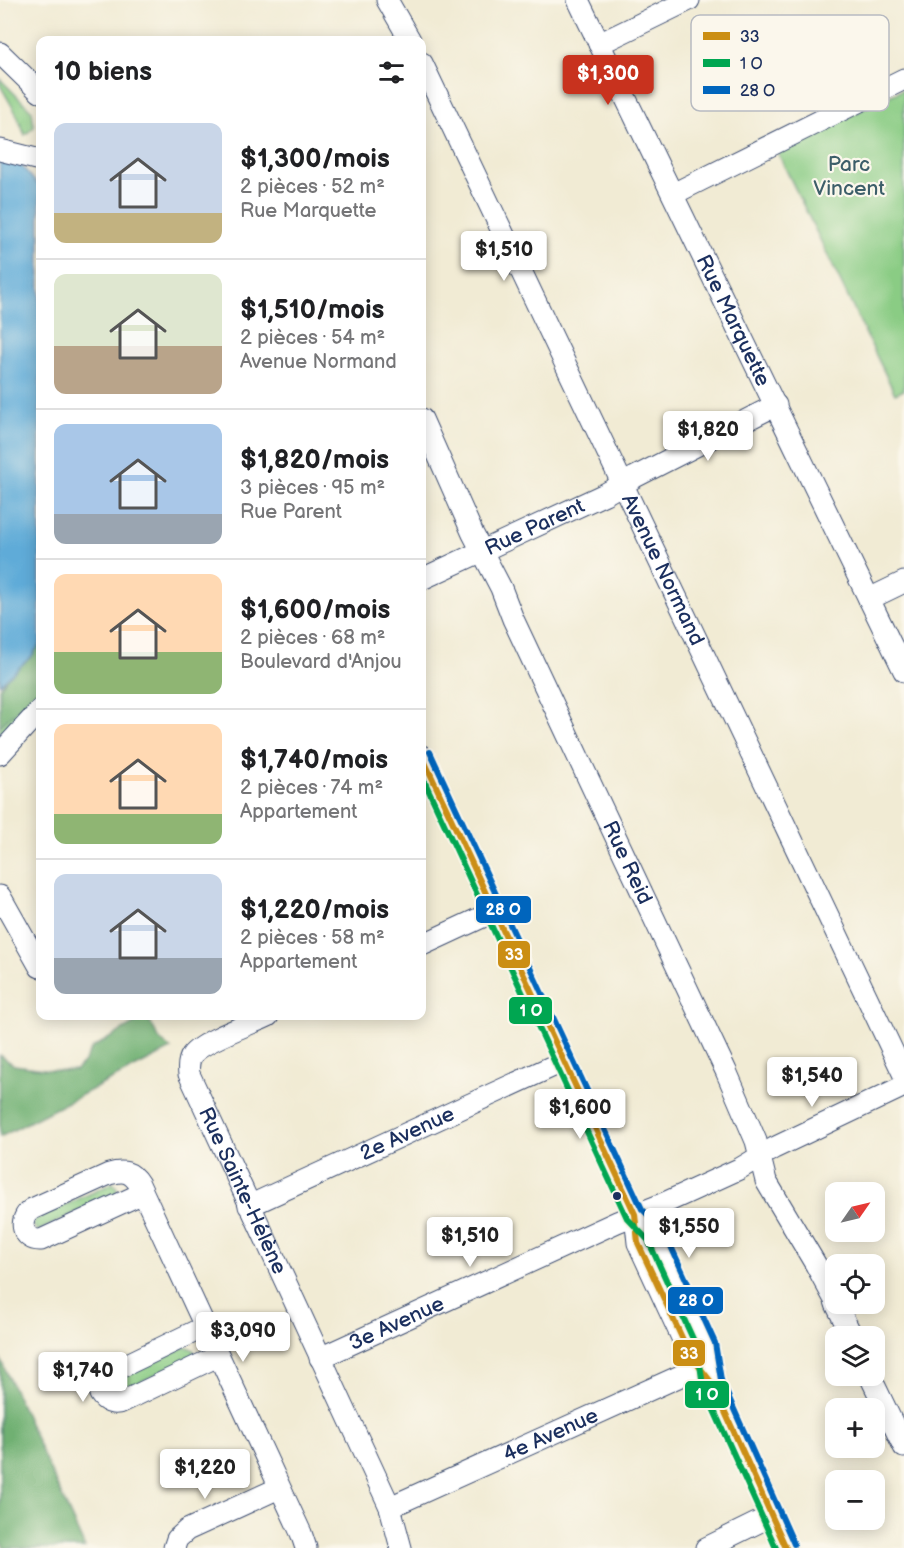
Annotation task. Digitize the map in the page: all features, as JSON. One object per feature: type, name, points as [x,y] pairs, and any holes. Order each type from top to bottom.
[{"type":"street","points":[[387,0],[408,36]]},
{"type":"street","name":"Rue Marquette","points":[[578,0],[904,671]]},
{"type":"street","points":[[600,44],[689,0]]},
{"type":"street","points":[[0,53],[36,88]]},
{"type":"street","name":"Avenue Normand","points":[[426,71],[904,1075]]},
{"type":"street","points":[[889,86],[904,79]]},
{"type":"street","points":[[673,194],[840,111]]},
{"type":"street","points":[[8,152],[36,159]]},
{"type":"street","name":"Rue Parent","points":[[426,577],[605,494],[776,405]]},
{"type":"street","name":"Rue Reid","points":[[426,428],[726,1071],[756,1141],[762,1171],[771,1191],[825,1282]]},
{"type":"street","points":[[869,599],[904,582]]},
{"type":"street","points":[[0,754],[36,714]]},
{"type":"street","points":[[426,765],[635,1214],[656,1234],[707,1347],[707,1371],[786,1548]]},
{"type":"street","points":[[0,896],[36,960]]},
{"type":"street","points":[[426,943],[493,912]]},
{"type":"street","name":"Rue Sainte-Hélène","points":[[244,1021],[202,1046],[191,1056],[188,1068],[191,1080],[390,1507],[401,1548]]},
{"type":"street","name":"2e Avenue","points":[[249,1206],[564,1061]]},
{"type":"street","name":"3e Avenue","points":[[320,1358],[635,1214],[740,1169],[759,1157],[904,1086]]},
{"type":"street","points":[[143,1193],[41,1240],[31,1238],[24,1231],[22,1222],[27,1213],[109,1174],[123,1171],[131,1174],[143,1193],[306,1548]]},
{"type":"street","points":[[204,1327],[107,1374],[100,1381],[100,1394],[102,1398],[112,1403],[122,1402],[218,1356]]},
{"type":"street","name":"4e Avenue","points":[[390,1507],[707,1371]]},
{"type":"street","points":[[875,1386],[904,1447]]},
{"type":"street","points":[[174,1548],[177,1539],[187,1530],[279,1488]]},
{"type":"street","points":[[706,1548],[771,1516]]},
{"type":"green space","points":[[0,79],[32,111],[34,127],[25,135],[0,85]]},
{"type":"green space","name":"Parc Vincent","points":[[904,89],[904,390],[895,394],[777,151],[859,111],[889,111],[889,96]]},
{"type":"green space","points":[[36,650],[36,692],[0,726],[0,688],[8,677],[32,656]]},
{"type":"green space","points":[[36,690],[36,699],[0,738],[0,726]]},
{"type":"green space","points":[[140,1020],[149,1020],[160,1040],[171,1049],[0,1137],[0,1055],[14,1065],[60,1071],[76,1070],[92,1048]]},
{"type":"green space","points":[[113,1183],[117,1188],[117,1193],[36,1230],[33,1224],[35,1219]]},
{"type":"green space","points":[[184,1347],[194,1350],[194,1356],[119,1392],[110,1391],[109,1385],[112,1382]]},
{"type":"green space","points":[[0,1358],[85,1548],[4,1548],[0,1540]]},
{"type":"water","points":[[0,141],[36,182],[36,650],[32,656],[0,684]]},
{"type":"transit line","points":[[430,752],[642,1209],[664,1231],[715,1343],[721,1380],[794,1544]]},
{"type":"transit line","name":"33","points":[[426,765],[635,1214],[638,1243],[690,1355],[712,1383],[786,1548]]},
{"type":"transit line","points":[[426,785],[627,1218],[648,1240],[698,1350],[703,1386],[776,1548]]}]
